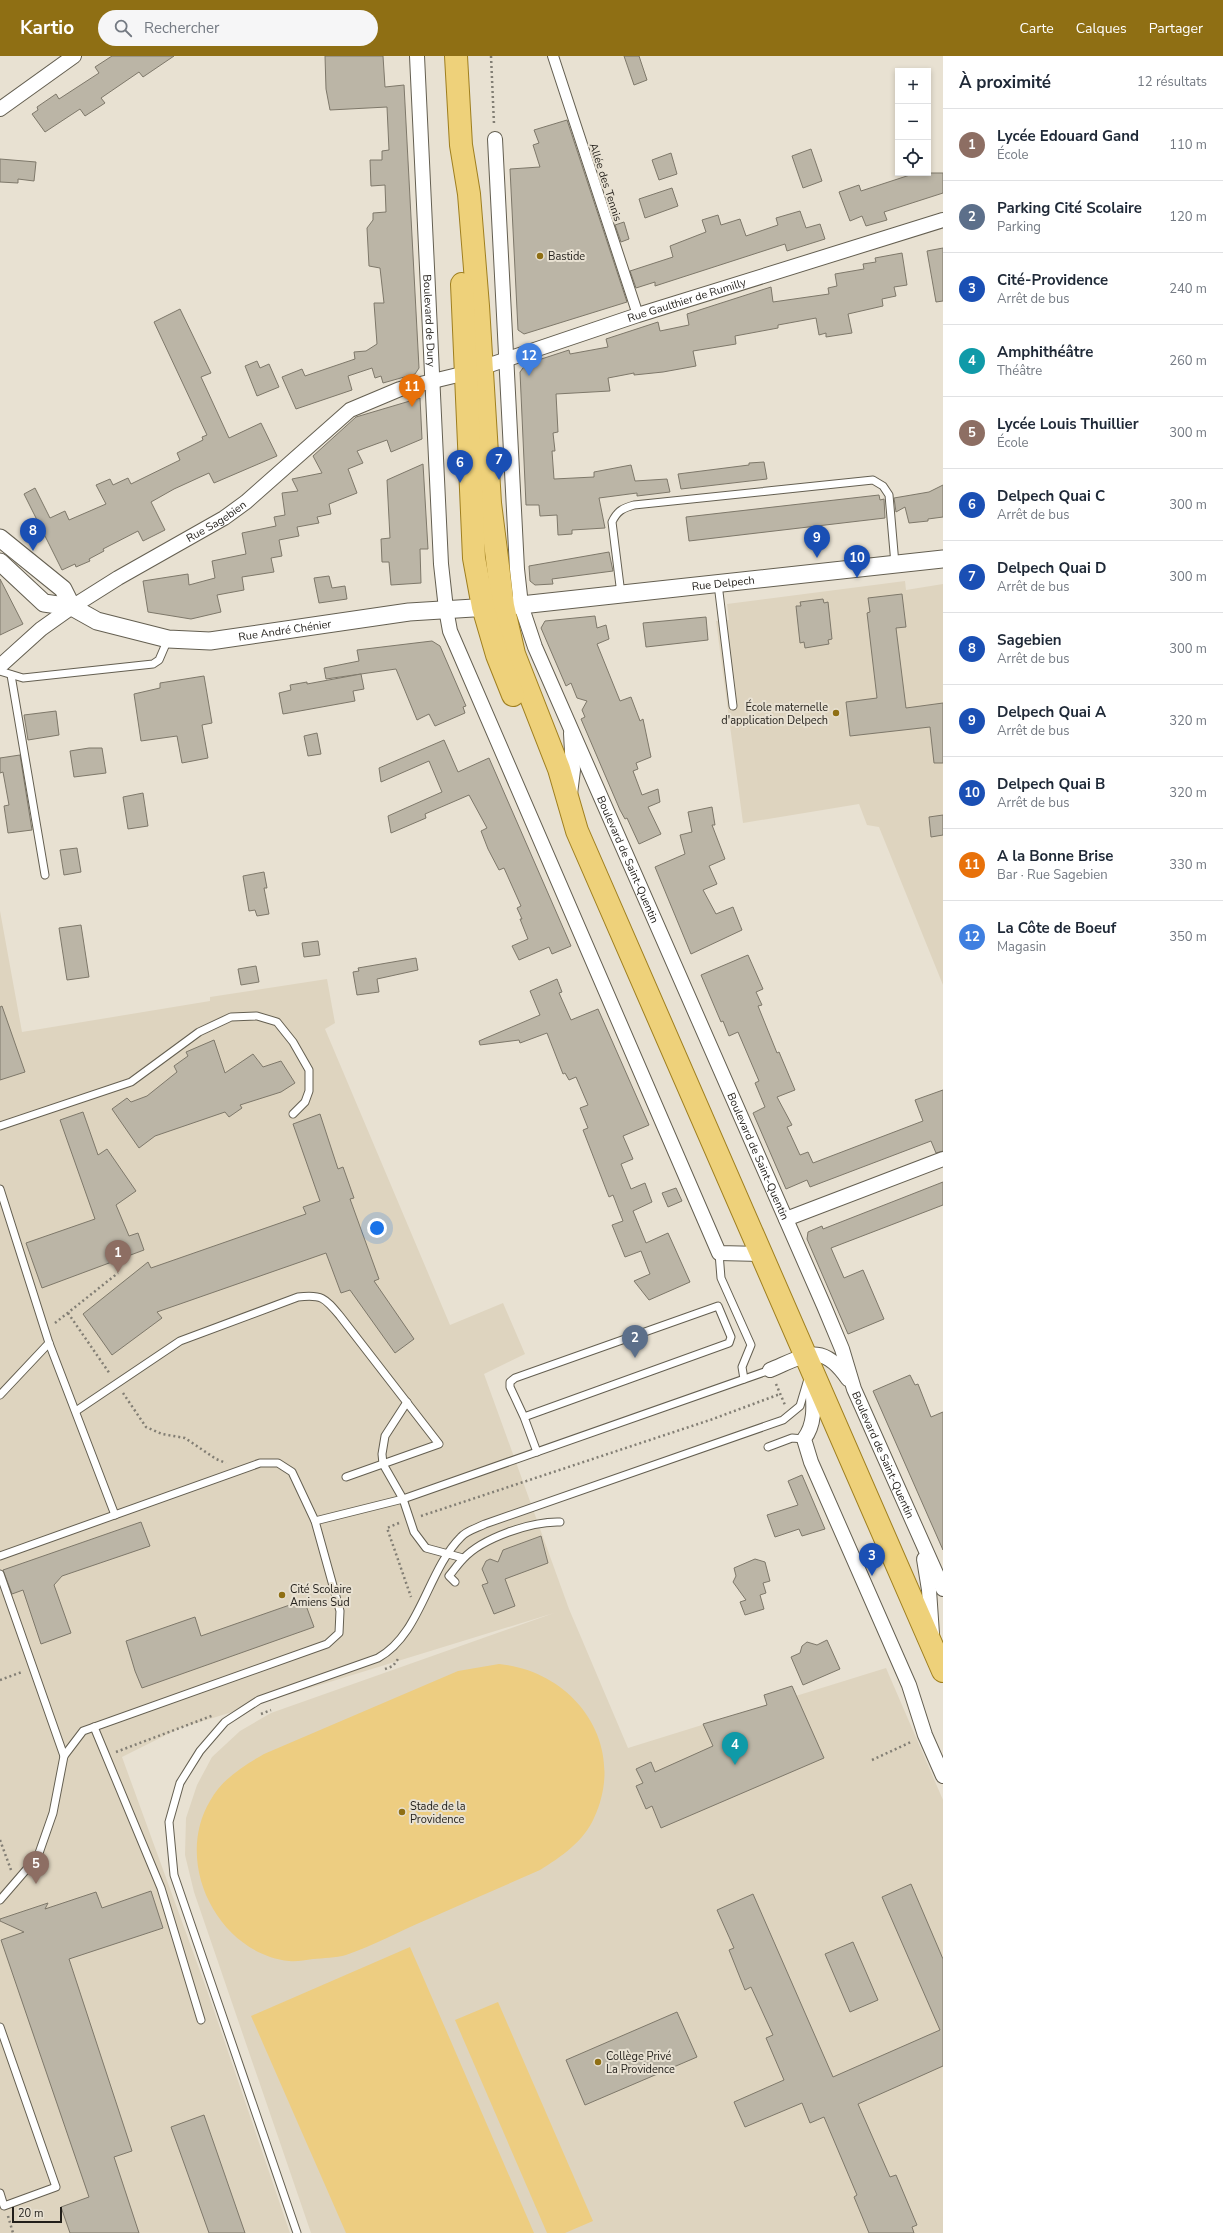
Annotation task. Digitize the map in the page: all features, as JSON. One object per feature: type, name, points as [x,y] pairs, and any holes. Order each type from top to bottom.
[{"type":"main road","points":[[456,56],[461,145],[469,194],[473,370],[502,606]]},
{"type":"main road","name":"Boulevard de Saint-Quentin","points":[[502,606],[514,654],[559,769],[577,831],[943,1672]]},
{"type":"main road","name":"Boulevard de Saint-Quentin","points":[[502,606],[497,655],[555,798],[577,831]]},
{"type":"street","points":[[0,109],[74,56]]},
{"type":"street","name":"Boulevard de Dury","points":[[417,56],[441,564],[446,609]]},
{"type":"street","name":"Allée des Tennis","points":[[553,56],[638,315]]},
{"type":"street","points":[[495,139],[517,569],[502,606]]},
{"type":"street","name":"Rue Gaulthier de Rumilly","points":[[432,383],[638,315],[943,220]]},
{"type":"street","name":"Rue Sagebien","points":[[0,666],[41,629],[72,607],[118,578],[224,518],[246,502],[350,410],[400,389],[432,383]]},
{"type":"street","points":[[0,538],[63,589],[72,607]]},
{"type":"street","name":"Rue Delpech","points":[[502,606],[943,559]]},
{"type":"street","name":"Rue André Chénier","points":[[0,562],[44,603],[72,607],[97,620],[168,639],[210,641],[409,612],[502,606]]},
{"type":"street","name":"Boulevard de Saint-Quentin","points":[[502,606],[535,647],[570,724],[842,1349],[854,1389],[943,1589]]},
{"type":"street","points":[[446,609],[457,649],[718,1253],[761,1254]]},
{"type":"street","name":"Boulevard de Saint-Quentin","points":[[569,804],[573,770],[570,724]]},
{"type":"street","points":[[786,1219],[943,1159]]},
{"type":"street","points":[[770,1370],[808,1362],[825,1355],[837,1364],[854,1389]]},
{"type":"street","name":"Boulevard de Saint-Quentin","points":[[804,1439],[810,1431],[813,1412],[808,1362]]},
{"type":"street","points":[[804,1439],[811,1462],[909,1685],[926,1735],[943,1776]]},
{"type":"street","points":[[921,1541],[929,1590],[934,1650]]},
{"type":"lane","points":[[621,594],[612,522],[615,514],[623,508],[634,505],[872,480],[883,486],[889,495],[895,564]]},
{"type":"lane","points":[[718,584],[733,706]]},
{"type":"lane","points":[[0,671],[23,678],[153,664],[159,660],[168,639]]},
{"type":"lane","points":[[11,675],[45,876]]},
{"type":"lane","points":[[0,1126],[131,1082],[199,1032],[231,1017],[257,1016],[277,1022],[293,1042],[309,1070],[309,1091],[305,1102],[293,1114]]},
{"type":"lane","points":[[0,1189],[49,1343],[115,1514]]},
{"type":"lane","points":[[718,1253],[722,1278],[751,1345],[742,1367],[744,1379]]},
{"type":"lane","points":[[76,1411],[180,1341],[298,1297],[314,1295],[326,1300],[331,1305],[439,1444],[346,1477]]},
{"type":"lane","points":[[524,1417],[729,1343],[731,1337],[718,1306],[515,1378],[510,1382],[510,1387],[524,1417],[537,1452]]},
{"type":"lane","points":[[0,1395],[49,1343]]},
{"type":"lane","points":[[297,2233],[174,1875],[169,1822],[180,1783],[200,1751],[225,1722],[259,1700],[378,1658],[391,1651],[402,1638],[447,1555],[461,1536],[485,1524],[783,1420],[800,1406],[808,1362]]},
{"type":"lane","points":[[314,1521],[403,1499],[770,1370]]},
{"type":"lane","points":[[407,1402],[385,1436],[382,1454],[383,1464],[403,1499],[414,1532],[426,1548],[447,1555],[463,1558]]},
{"type":"lane","points":[[768,1447],[792,1438],[804,1439]]},
{"type":"lane","points":[[0,1556],[260,1463],[278,1463],[292,1472],[314,1521],[340,1611],[340,1633],[327,1644],[83,1731],[64,1756],[53,1813],[38,1856],[0,1900]]},
{"type":"lane","points":[[455,1582],[449,1576],[463,1558],[482,1544],[522,1528],[545,1521],[560,1522]]},
{"type":"lane","points":[[0,1574],[64,1756]]},
{"type":"lane","points":[[94,1727],[161,1888],[201,2020]]},
{"type":"lane","points":[[0,2027],[56,2186],[4,2206],[0,2193]]},
{"type":"path","points":[[491,56],[495,139]]},
{"type":"path","points":[[46,1331],[118,1273]]},
{"type":"path","points":[[68,1313],[146,1426],[162,1434],[185,1438],[216,1459],[243,1469]]},
{"type":"path","points":[[419,1606],[411,1597],[387,1528],[410,1519],[713,1419],[780,1394]]},
{"type":"path","points":[[378,1671],[393,1666],[400,1657]]},
{"type":"path","points":[[0,1680],[33,1668]]},
{"type":"path","points":[[256,1717],[276,1708]]},
{"type":"path","points":[[106,1756],[218,1713]]},
{"type":"path","points":[[872,1760],[926,1735]]},
{"type":"path","points":[[0,1840],[16,1882]]},
{"type":"path","points":[[4,2206],[13,2233]]},
{"type":"shaded area","name":"École maternelle d'application Delpech","points":[[905,581],[906,590],[943,584],[943,985],[879,827],[867,825],[859,804],[743,823],[716,621],[729,620],[727,604]]},
{"type":"shaded area","points":[[0,911],[22,1032],[210,1001],[210,997],[327,979],[335,1023],[325,1029],[450,1325],[503,1303],[525,1354],[484,1374],[569,1609],[628,1748],[886,1668],[943,1800],[943,2233],[311,2233],[194,1892],[185,1855],[186,1818],[197,1785],[212,1757],[240,1731],[271,1713],[554,1613],[180,1728],[122,1757],[208,1993],[290,2233],[0,2233]]},
{"type":"shaded area","points":[[499,1664],[526,1670],[551,1681],[571,1697],[588,1716],[599,1739],[604,1764],[603,1791],[590,1826],[571,1848],[540,1870],[366,1947],[342,1956],[289,1961],[264,1954],[242,1941],[223,1923],[209,1901],[200,1877],[197,1851],[200,1825],[210,1801],[227,1780],[248,1763],[264,1754],[458,1671]]},
{"type":"shaded area","points":[[410,1947],[534,2233],[346,2233],[251,2016]]},
{"type":"shaded area","points":[[498,2002],[593,2221],[565,2233],[547,2233],[455,2020]]},
{"type":"building","points":[[112,56],[174,56],[143,77],[139,72],[101,98],[105,103],[85,116],[80,109],[45,132],[32,114],[38,110],[37,107],[56,94],[59,99],[99,73],[95,67]]},
{"type":"building","points":[[325,56],[383,56],[385,87],[404,85],[419,368],[415,374],[383,383],[381,376],[375,378],[372,368],[348,376],[352,390],[296,409],[282,377],[302,369],[305,376],[355,359],[354,352],[366,351],[377,344],[374,303],[384,303],[380,268],[369,266],[367,228],[373,220],[373,213],[386,212],[385,185],[371,186],[370,160],[382,160],[382,151],[389,150],[387,107],[330,110],[326,89]]},
{"type":"building","points":[[624,56],[639,56],[647,80],[634,85]]},
{"type":"building","points":[[567,120],[627,302],[524,334],[518,330],[510,169],[540,167],[533,145],[539,143],[534,130]]},
{"type":"building","points":[[811,149],[822,181],[803,188],[792,156]]},
{"type":"building","points":[[671,153],[677,174],[659,180],[652,160]]},
{"type":"building","points":[[0,159],[36,162],[34,181],[18,179],[18,183],[0,182]]},
{"type":"building","points":[[931,173],[943,173],[943,193],[884,212],[887,220],[866,226],[862,216],[850,221],[839,192],[859,185],[861,191],[907,176],[931,176]]},
{"type":"building","points":[[672,188],[678,206],[645,218],[639,199]]},
{"type":"building","points":[[800,211],[806,228],[820,224],[825,239],[787,251],[785,244],[655,286],[655,282],[636,288],[630,271],[673,257],[670,246],[706,232],[702,220],[718,215],[721,225],[740,219],[746,236],[778,225],[776,218]]},
{"type":"building","points":[[624,222],[629,239],[621,242],[615,225]]},
{"type":"building","points":[[943,248],[943,301],[936,302],[927,251]]},
{"type":"building","points":[[902,253],[907,285],[894,287],[896,296],[882,299],[883,306],[848,314],[852,333],[826,337],[826,333],[819,335],[816,318],[778,325],[778,328],[735,336],[736,344],[693,351],[696,366],[663,372],[634,375],[634,373],[608,378],[610,391],[556,394],[558,432],[553,433],[555,451],[552,451],[554,479],[594,477],[594,472],[631,465],[635,481],[667,479],[670,492],[637,496],[637,493],[599,498],[605,528],[572,530],[572,534],[558,535],[557,515],[540,516],[539,505],[526,505],[520,372],[526,364],[569,350],[570,354],[608,347],[606,339],[658,322],[660,331],[689,325],[687,314],[771,287],[773,302],[829,294],[828,288],[837,286],[835,274],[864,269],[863,264],[876,262],[875,258]]},
{"type":"building","points":[[180,309],[211,373],[201,377],[229,438],[261,423],[277,456],[214,483],[209,473],[174,489],[151,502],[165,530],[143,541],[138,531],[103,549],[104,551],[89,559],[90,561],[76,567],[75,564],[62,570],[24,494],[35,488],[50,518],[65,511],[69,520],[106,504],[96,485],[110,479],[113,485],[128,478],[131,484],[180,460],[177,453],[203,440],[202,437],[207,435],[154,322]]},
{"type":"building","points":[[257,361],[260,368],[269,364],[279,387],[257,396],[245,366]]},
{"type":"building","points":[[420,398],[422,439],[391,452],[387,440],[357,451],[363,463],[348,469],[357,493],[329,504],[331,514],[317,517],[319,523],[297,527],[299,536],[279,540],[282,556],[271,558],[274,572],[242,577],[244,590],[217,595],[221,612],[191,619],[148,612],[143,581],[188,574],[189,585],[215,578],[212,561],[246,554],[242,533],[276,526],[274,517],[285,515],[282,493],[298,491],[292,479],[322,473],[313,456],[356,417]]},
{"type":"building","points":[[764,462],[767,479],[681,489],[678,474]]},
{"type":"building","points":[[423,464],[428,549],[420,549],[421,583],[391,585],[389,562],[382,562],[381,539],[390,538],[387,480]]},
{"type":"building","points":[[943,485],[943,517],[928,519],[928,521],[909,523],[905,507],[896,512],[894,498],[929,492]]},
{"type":"building","points":[[879,495],[880,500],[884,499],[885,518],[689,541],[686,517]]},
{"type":"building","points":[[609,552],[613,571],[552,579],[553,584],[535,585],[530,581],[529,566]]},
{"type":"building","points":[[329,576],[332,588],[345,586],[347,599],[319,603],[314,578]]},
{"type":"building","points":[[0,579],[23,624],[0,635]]},
{"type":"building","points":[[902,594],[906,627],[896,628],[906,708],[943,703],[943,763],[934,763],[930,727],[850,736],[846,702],[877,698],[867,613],[870,612],[868,598]]},
{"type":"building","points":[[823,599],[824,603],[828,602],[832,639],[828,640],[829,644],[805,648],[804,642],[800,643],[796,606],[801,606],[800,602]]},
{"type":"building","points":[[595,616],[597,628],[606,625],[609,639],[597,644],[620,701],[631,697],[640,721],[643,719],[651,757],[636,763],[638,769],[633,771],[642,795],[658,789],[660,802],[648,807],[661,834],[639,844],[627,818],[625,819],[620,810],[581,719],[585,717],[582,710],[587,701],[577,698],[571,683],[566,686],[541,628],[545,621]]},
{"type":"building","points":[[706,617],[708,640],[646,647],[643,623]]},
{"type":"building","points":[[432,641],[440,646],[466,706],[463,707],[465,713],[435,726],[429,714],[417,720],[396,669],[326,679],[324,668],[359,661],[357,650]]},
{"type":"building","points":[[361,674],[364,689],[353,691],[355,701],[283,714],[279,693],[291,690],[290,685],[307,682],[307,684]]},
{"type":"building","points":[[204,676],[212,723],[202,725],[208,758],[182,763],[177,736],[141,741],[134,694],[160,688],[160,683]]},
{"type":"building","points":[[56,711],[59,735],[28,740],[24,715]]},
{"type":"building","points":[[317,733],[321,754],[308,756],[304,736]]},
{"type":"building","points":[[444,740],[458,772],[489,758],[571,946],[552,954],[549,947],[519,960],[512,946],[528,939],[517,908],[521,906],[504,868],[499,870],[488,849],[481,831],[487,828],[469,795],[425,814],[426,818],[391,833],[388,816],[442,792],[429,761],[381,782],[379,768]]},
{"type":"building","points":[[89,748],[102,748],[106,773],[74,777],[70,751]]},
{"type":"building","points":[[20,755],[32,830],[8,833],[4,806],[9,805],[3,772],[0,773],[0,758]]},
{"type":"building","points":[[143,793],[148,826],[128,829],[123,797]]},
{"type":"building","points":[[712,807],[715,825],[712,825],[725,859],[709,866],[717,884],[703,890],[716,914],[733,907],[742,930],[691,954],[655,867],[685,854],[680,835],[692,832],[688,812]]},
{"type":"building","points":[[943,815],[943,835],[931,837],[929,817]]},
{"type":"building","points":[[77,848],[81,872],[64,875],[60,850]]},
{"type":"building","points":[[264,872],[267,888],[264,888],[269,914],[257,916],[255,910],[249,911],[243,876]]},
{"type":"building","points":[[81,925],[89,977],[67,980],[59,928]]},
{"type":"building","points":[[318,941],[320,955],[304,957],[302,943]]},
{"type":"building","points":[[748,955],[763,989],[756,992],[762,1005],[758,1006],[777,1053],[779,1052],[795,1090],[777,1097],[792,1125],[787,1127],[800,1155],[808,1152],[813,1163],[923,1121],[915,1100],[943,1090],[943,1151],[936,1153],[931,1141],[810,1187],[807,1180],[786,1189],[753,1113],[765,1107],[755,1083],[759,1081],[738,1032],[729,1036],[723,1021],[721,1022],[701,975]]},
{"type":"building","points":[[416,958],[418,970],[377,979],[379,992],[357,995],[353,972],[359,971],[358,968]]},
{"type":"building","points":[[256,966],[259,982],[241,985],[238,969]]},
{"type":"building","points":[[557,979],[562,992],[559,993],[571,1020],[598,1009],[649,1125],[623,1136],[633,1159],[621,1164],[631,1189],[645,1183],[652,1202],[633,1211],[646,1243],[668,1233],[690,1282],[649,1300],[634,1281],[650,1274],[641,1251],[625,1257],[612,1225],[623,1221],[613,1195],[609,1197],[583,1130],[588,1128],[580,1108],[588,1105],[576,1077],[569,1080],[565,1073],[563,1074],[547,1033],[520,1043],[519,1040],[480,1045],[479,1041],[540,1015],[530,991]]},
{"type":"building","points":[[2,1006],[25,1072],[0,1080],[0,1007]]},
{"type":"building","points":[[214,1040],[225,1073],[253,1054],[263,1067],[281,1061],[295,1083],[281,1092],[240,1105],[242,1108],[229,1117],[225,1112],[155,1136],[139,1148],[112,1109],[127,1098],[131,1102],[147,1096],[177,1072],[174,1066],[188,1056],[186,1052]]},
{"type":"building","points":[[83,1112],[98,1155],[107,1149],[136,1191],[116,1205],[129,1236],[138,1233],[144,1250],[42,1288],[26,1243],[95,1219],[60,1120]]},
{"type":"building","points":[[320,1114],[338,1169],[343,1167],[354,1198],[350,1199],[379,1279],[374,1281],[414,1339],[395,1353],[350,1290],[341,1293],[326,1253],[157,1312],[162,1318],[112,1355],[83,1314],[148,1262],[151,1268],[306,1214],[303,1207],[320,1201],[293,1124]]},
{"type":"building","points":[[943,1182],[943,1205],[831,1248],[844,1278],[863,1270],[884,1319],[848,1334],[807,1239],[808,1232],[822,1226],[823,1229]]},
{"type":"building","points":[[676,1188],[682,1201],[668,1207],[662,1193]]},
{"type":"building","points":[[910,1375],[915,1385],[918,1384],[931,1417],[943,1412],[943,1550],[873,1391]]},
{"type":"building","points":[[802,1475],[825,1529],[802,1536],[799,1529],[775,1537],[767,1515],[798,1505],[788,1481]]},
{"type":"building","points":[[141,1522],[150,1546],[62,1576],[54,1585],[71,1633],[41,1644],[23,1590],[12,1594],[3,1570]]},
{"type":"building","points":[[541,1536],[548,1563],[505,1579],[515,1606],[494,1614],[482,1585],[488,1583],[482,1569],[486,1561],[490,1559],[498,1562],[503,1550]]},
{"type":"building","points":[[755,1559],[765,1562],[770,1581],[763,1583],[766,1593],[760,1595],[764,1609],[745,1615],[740,1602],[746,1600],[733,1582],[736,1576],[734,1568]]},
{"type":"building","points":[[304,1600],[314,1627],[142,1688],[126,1641],[195,1617],[201,1636]]},
{"type":"building","points":[[827,1640],[840,1669],[803,1685],[791,1657],[800,1653],[802,1646],[807,1642],[817,1645]]},
{"type":"building","points":[[792,1686],[824,1758],[661,1828],[652,1806],[646,1809],[636,1786],[643,1783],[636,1769],[651,1762],[655,1772],[713,1746],[703,1724],[767,1705],[764,1695]]},
{"type":"building","points":[[911,1884],[943,1959],[943,2066],[858,2104],[890,2177],[896,2175],[917,2225],[912,2227],[914,2233],[869,2233],[854,2197],[857,2195],[824,2117],[810,2123],[802,2103],[745,2127],[734,2102],[784,2080],[766,2038],[773,2035],[751,1987],[745,1990],[729,1950],[734,1948],[717,1910],[753,1894],[833,2077],[940,2030],[882,1897]]},
{"type":"building","points":[[151,1891],[163,1928],[69,1959],[132,2151],[114,2157],[139,2233],[70,2233],[61,2207],[89,2197],[1,1940],[24,1932],[0,1921],[0,1919],[48,1903],[45,1909],[96,1892],[102,1908]]},
{"type":"building","points":[[853,1942],[878,2000],[850,2012],[825,1954]]},
{"type":"building","points":[[677,2012],[697,2057],[585,2105],[566,2060]]},
{"type":"building","points":[[204,2115],[245,2233],[209,2233],[171,2127]]},
{"type":"place","name":"Bastide","points":[[540,256]]},
{"type":"place","name":"La Côte de Boeuf","points":[[529,376]]},
{"type":"place","name":"A la Bonne Brise","points":[[412,407]]},
{"type":"place","name":"Delpech Quai D","points":[[499,480]]},
{"type":"place","name":"Delpech Quai C","points":[[460,483]]},
{"type":"place","name":"Sagebien","points":[[33,551]]},
{"type":"place","name":"Delpech Quai A","points":[[817,558]]},
{"type":"place","name":"Delpech Quai B","points":[[857,578]]},
{"type":"place","name":"École maternelle d'application Delpech","points":[[836,713]]},
{"type":"place","name":"Lycée Edouard Gand","points":[[118,1273]]},
{"type":"place","name":"Parking Cité Scolaire","points":[[635,1358]]},
{"type":"place","name":"Cité-Providence","points":[[872,1576]]},
{"type":"place","name":"Cité Scolaire Amiens Sud","points":[[282,1595]]},
{"type":"place","name":"Amphithéâtre","points":[[735,1765]]},
{"type":"place","name":"Stade de la Providence","points":[[402,1812]]},
{"type":"place","name":"Lycée Louis Thuillier","points":[[36,1884]]},
{"type":"place","name":"Collège Privé La Providence","points":[[598,2062]]}]
